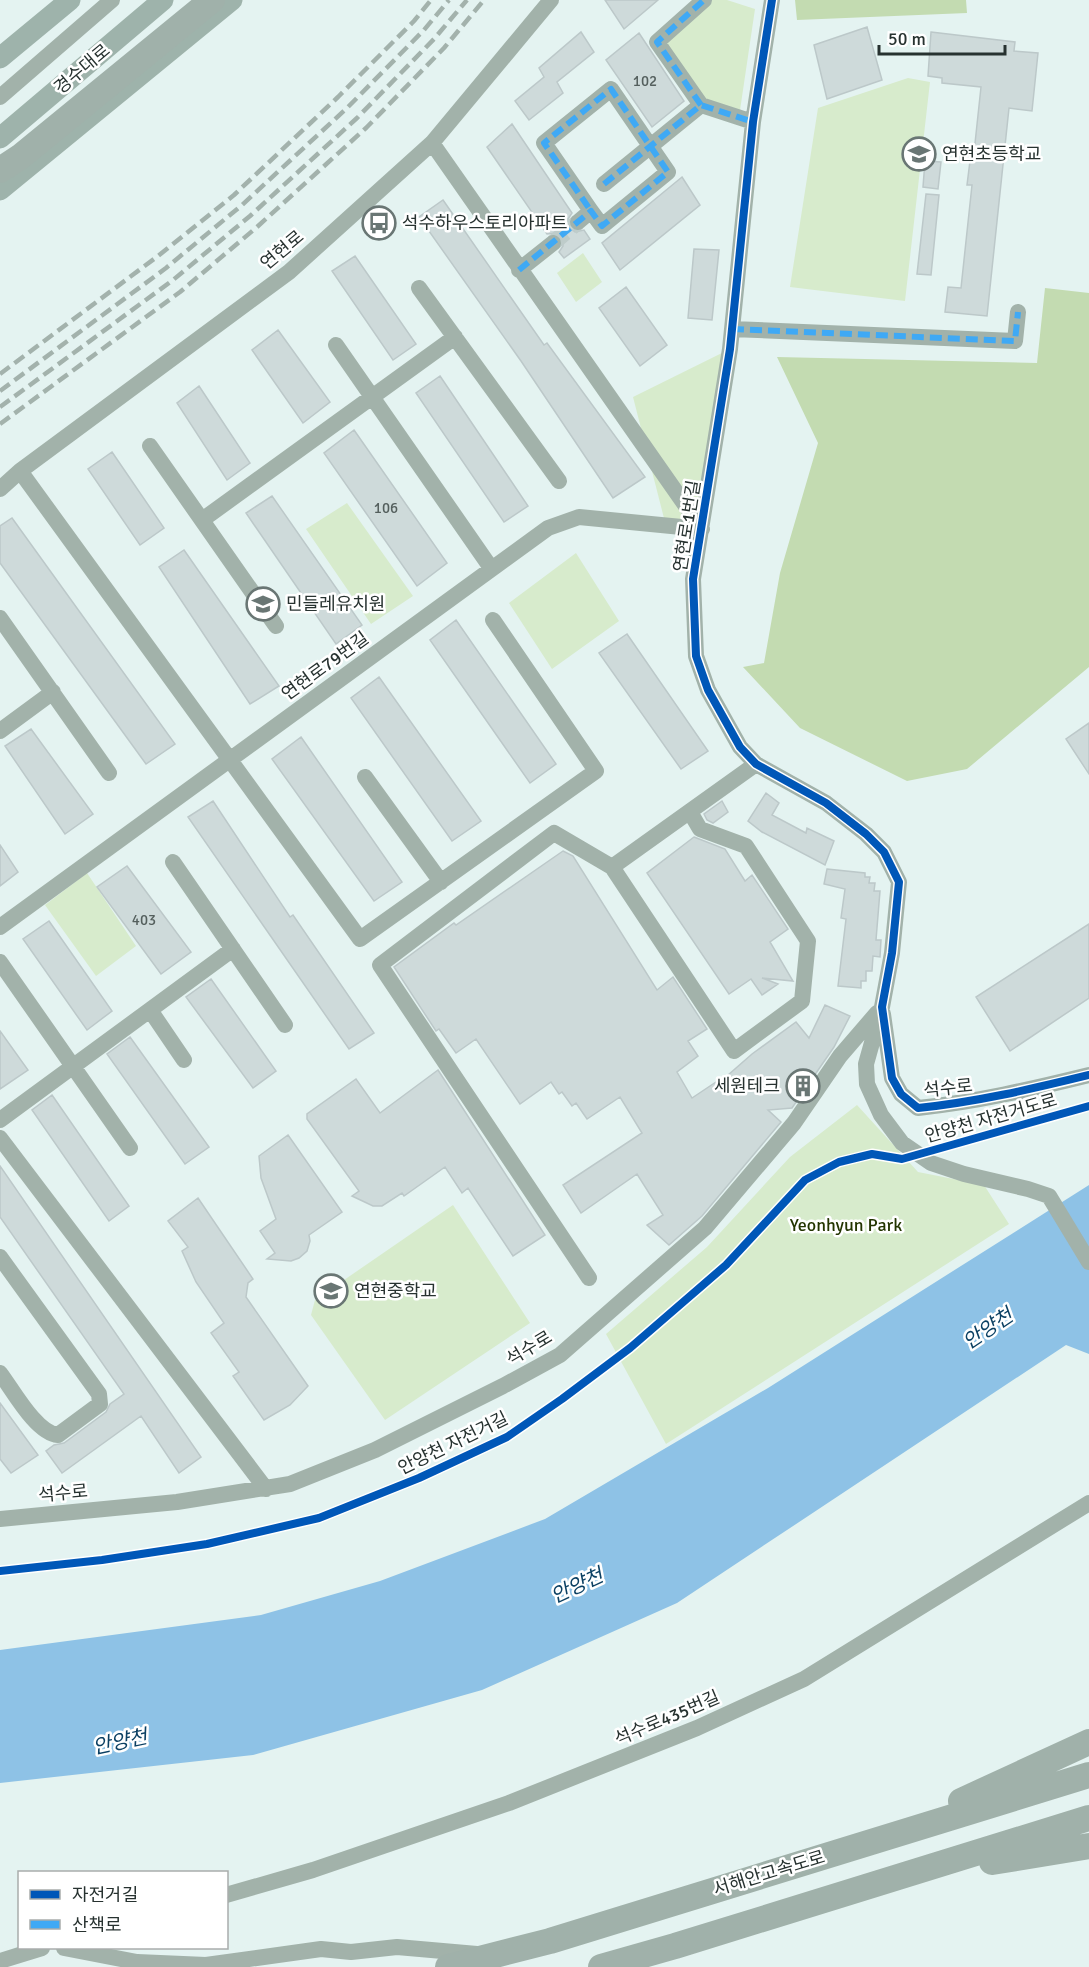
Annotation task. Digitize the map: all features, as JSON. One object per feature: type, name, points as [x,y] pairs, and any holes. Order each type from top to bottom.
[{"type":"highway","points":[[0,170],[212,0]]},
{"type":"highway","points":[[874,1841],[1089,1742]]},
{"type":"highway","name":"서해안고속도로","points":[[448,1967],[498,1955],[1089,1775]]},
{"type":"highway","points":[[601,1967],[1089,1818]]},
{"type":"highway","points":[[897,1878],[1089,1846]]},
{"type":"main road","points":[[0,58],[69,0]]},
{"type":"main road","name":"경수대로","points":[[0,138],[164,0]]},
{"type":"main road","points":[[0,190],[232,0]]},
{"type":"street","points":[[0,97],[112,0]]},
{"type":"street","name":"연현로","points":[[0,489],[20,471],[289,272],[432,143],[551,0]]},
{"type":"street","points":[[704,0],[657,42],[701,105],[753,122]]},
{"type":"street","name":"연현로1번길","points":[[772,0],[753,122],[732,329],[693,579],[696,656],[708,690],[740,747],[756,764],[826,803],[866,834],[884,852],[899,882],[892,952],[882,1007]]},
{"type":"street","points":[[611,89],[650,146],[668,172],[602,226],[585,217],[544,143],[611,89]]},
{"type":"street","points":[[604,184],[701,105]]},
{"type":"street","points":[[432,143],[702,529]]},
{"type":"street","points":[[519,270],[553,243]]},
{"type":"street","points":[[419,288],[559,481]]},
{"type":"street","points":[[732,329],[1015,341],[1018,312]]},
{"type":"street","points":[[202,520],[455,337]]},
{"type":"street","points":[[336,345],[491,568]]},
{"type":"street","points":[[150,446],[276,626]]},
{"type":"street","points":[[20,471],[360,939],[596,771],[493,620]]},
{"type":"street","name":"연현로79번길","points":[[0,927],[548,528],[579,517],[702,529]]},
{"type":"street","points":[[0,618],[109,773]]},
{"type":"street","points":[[0,731],[53,692]]},
{"type":"street","points":[[612,867],[756,764]]},
{"type":"street","points":[[365,777],[441,882]]},
{"type":"street","points":[[589,1278],[380,965],[554,833],[612,867],[734,1051],[801,1001],[808,941],[746,846],[700,830],[690,812]]},
{"type":"street","points":[[173,862],[285,1025]]},
{"type":"street","points":[[0,1120],[233,949]]},
{"type":"street","points":[[0,962],[130,1148]]},
{"type":"street","points":[[882,1007],[866,1064],[867,1084],[881,1115],[902,1143],[931,1163],[963,1174],[1049,1196],[1089,1262]]},
{"type":"street","name":"석수로","points":[[882,1007],[892,1078],[901,1094],[918,1108],[958,1104],[1000,1096],[1089,1075]]},
{"type":"street","name":"석수로","points":[[0,1519],[177,1502],[290,1484],[375,1450],[504,1386],[560,1355],[705,1228],[794,1124],[840,1056],[882,1007]]},
{"type":"street","points":[[150,1010],[184,1060]]},
{"type":"street","points":[[0,1138],[266,1489]]},
{"type":"street","points":[[0,1257],[99,1394],[100,1404],[58,1435],[50,1435],[38,1425],[0,1373]]},
{"type":"street","name":"석수로435번길","points":[[228,1894],[313,1870],[509,1803],[697,1728],[804,1678],[1089,1503]]},
{"type":"street","points":[[645,1967],[691,1941]]},
{"type":"street","points":[[74,1949],[137,1962],[206,1965],[321,1949],[351,1952],[397,1947],[498,1955]]},
{"type":"street","points":[[0,1961],[36,1949]]},
{"type":"green space","points":[[704,0],[727,0],[755,9],[739,117],[701,105],[657,42]]},
{"type":"green space","points":[[795,0],[966,0],[967,13],[797,20]]},
{"type":"green space","points":[[908,78],[930,82],[905,301],[790,287],[818,108]]},
{"type":"green space","points":[[583,253],[602,282],[576,302],[557,273]]},
{"type":"green space","points":[[1045,288],[1089,293],[1089,667],[967,769],[907,781],[800,728],[743,667],[764,663],[780,573],[818,443],[777,357],[1037,363]]},
{"type":"green space","points":[[730,349],[702,529],[666,526],[633,397]]},
{"type":"green space","points":[[347,503],[413,596],[371,624],[306,529]]},
{"type":"green space","points":[[576,553],[619,621],[552,669],[509,603]]},
{"type":"green space","points":[[87,873],[136,946],[96,976],[45,905]]},
{"type":"green space","name":"Yeonhyun Park","points":[[857,1105],[918,1172],[984,1185],[1009,1224],[666,1444],[606,1334],[707,1247],[790,1157]]},
{"type":"green space","points":[[453,1205],[530,1323],[385,1420],[311,1315],[315,1300]]},
{"type":"water","name":"안양천","points":[[1089,1185],[1089,1354],[1066,1345],[677,1603],[482,1690],[253,1755],[0,1783],[0,1650],[261,1615],[380,1581],[545,1519],[768,1388]]},
{"type":"building","points":[[605,0],[658,0],[624,29]]},
{"type":"building","points":[[867,27],[882,80],[827,99],[814,45]]},
{"type":"building","points":[[581,32],[594,52],[557,82],[563,93],[529,120],[515,101],[544,77],[539,68]]},
{"type":"building","points":[[931,32],[1015,42],[1014,51],[1038,53],[1032,111],[1009,108],[987,316],[945,312],[948,287],[961,288],[972,185],[967,185],[970,161],[973,162],[981,87],[942,83],[942,78],[928,76]]},
{"type":"building","points":[[639,33],[684,101],[652,127],[606,60]]},
{"type":"building","points":[[512,124],[572,213],[568,219],[570,228],[575,232],[584,230],[590,239],[564,258],[559,252],[563,246],[562,237],[556,233],[547,234],[487,147]]},
{"type":"building","points":[[925,161],[941,162],[938,189],[923,187]]},
{"type":"building","points":[[682,177],[700,205],[620,270],[602,243]]},
{"type":"building","points":[[926,194],[939,195],[931,275],[917,274]]},
{"type":"building","points":[[443,200],[544,345],[547,343],[645,477],[613,498],[521,361],[419,217]]},
{"type":"building","points":[[694,249],[719,250],[712,320],[688,318]]},
{"type":"building","points":[[355,256],[416,344],[393,360],[332,271]]},
{"type":"building","points":[[626,287],[667,345],[640,366],[599,308]]},
{"type":"building","points":[[278,330],[330,402],[303,423],[252,350]]},
{"type":"building","points":[[440,376],[528,506],[504,522],[416,393]]},
{"type":"building","points":[[199,386],[250,463],[227,480],[177,403]]},
{"type":"building","points":[[354,430],[447,563],[417,586],[324,453]]},
{"type":"building","points":[[112,452],[164,528],[140,545],[88,469]]},
{"type":"building","points":[[272,496],[362,625],[336,644],[246,513]]},
{"type":"building","points":[[12,518],[175,744],[146,764],[0,563],[0,526]]},
{"type":"building","points":[[184,550],[279,686],[250,704],[159,567]]},
{"type":"building","points":[[456,620],[556,764],[530,783],[430,640]]},
{"type":"building","points":[[627,634],[708,751],[681,769],[599,653]]},
{"type":"building","points":[[379,677],[481,821],[452,841],[351,698]]},
{"type":"building","points":[[1089,723],[1089,774],[1066,739]]},
{"type":"building","points":[[31,729],[93,814],[65,834],[5,746]]},
{"type":"building","points":[[301,737],[402,882],[374,901],[272,759]]},
{"type":"building","points":[[766,793],[779,803],[772,815],[806,833],[807,828],[834,841],[825,865],[762,832],[748,821]]},
{"type":"building","points":[[213,801],[290,917],[293,915],[374,1033],[349,1049],[188,817]]},
{"type":"building","points":[[722,801],[728,812],[713,823],[707,820],[704,814]]},
{"type":"building","points":[[694,837],[725,849],[745,881],[752,875],[788,929],[770,942],[793,981],[762,978],[778,984],[762,995],[751,979],[729,994],[647,873]]},
{"type":"building","points":[[0,845],[18,872],[0,886]]},
{"type":"building","points":[[563,851],[573,856],[657,990],[673,977],[707,1029],[688,1041],[698,1056],[677,1072],[692,1098],[719,1080],[720,1082],[752,1054],[796,1022],[809,1038],[825,1005],[850,1016],[834,1047],[792,1108],[768,1110],[781,1122],[702,1216],[669,1245],[647,1225],[663,1215],[637,1174],[581,1213],[563,1185],[642,1133],[620,1097],[587,1119],[576,1103],[572,1106],[562,1092],[559,1094],[551,1082],[520,1104],[476,1039],[456,1053],[439,1029],[436,1031],[394,967],[454,923],[456,925]]},
{"type":"building","points":[[127,866],[191,952],[161,974],[97,887]]},
{"type":"building","points":[[827,869],[865,873],[865,877],[870,877],[869,883],[875,883],[874,891],[880,891],[876,940],[881,940],[880,957],[873,956],[872,971],[866,971],[866,981],[861,981],[861,988],[838,986],[846,919],[841,918],[845,889],[824,884]]},
{"type":"building","points":[[49,921],[112,1011],[87,1030],[23,939]]},
{"type":"building","points":[[1089,924],[1089,998],[1010,1051],[976,997]]},
{"type":"building","points":[[211,979],[276,1071],[253,1088],[186,997]]},
{"type":"building","points":[[0,1031],[28,1070],[0,1089]]},
{"type":"building","points":[[130,1037],[209,1147],[185,1164],[107,1054]]},
{"type":"building","points":[[438,1070],[545,1235],[513,1256],[468,1188],[462,1193],[445,1167],[404,1196],[402,1193],[382,1206],[373,1206],[352,1196],[359,1191],[307,1119],[307,1114],[356,1079],[380,1113]]},
{"type":"building","points":[[52,1095],[129,1206],[109,1221],[32,1110]]},
{"type":"building","points":[[288,1135],[342,1212],[309,1235],[307,1251],[291,1261],[267,1259],[275,1253],[260,1231],[276,1219],[261,1178],[259,1156]]},
{"type":"building","points":[[0,1166],[201,1457],[179,1473],[141,1416],[62,1473],[46,1451],[54,1445],[64,1443],[106,1412],[110,1404],[124,1394],[0,1217]]},
{"type":"building","points":[[198,1198],[253,1279],[248,1283],[246,1297],[308,1386],[290,1405],[264,1420],[233,1376],[239,1372],[211,1333],[224,1323],[196,1282],[182,1251],[188,1247],[168,1221]]},
{"type":"building","points":[[0,1403],[38,1455],[11,1473],[0,1459]]},
{"type":"tunnel","points":[[553,243],[578,222]]},
{"type":"railway","points":[[0,374],[158,256],[234,195],[338,97],[414,21],[431,0]]},
{"type":"railway","points":[[0,391],[166,268],[242,205],[347,108],[424,30],[449,0]]},
{"type":"railway","points":[[0,407],[173,280],[250,216],[357,118],[434,39],[467,0]]},
{"type":"railway","points":[[0,424],[180,292],[257,227],[366,128],[444,48],[484,0]]},
{"type":"marked path","points":[[701,105],[657,42],[704,0]]},
{"type":"marked path","points":[[519,270],[591,211],[602,226],[668,172],[611,89],[544,143],[591,211]]},
{"type":"marked path","points":[[604,184],[701,105],[753,122]]},
{"type":"marked path","points":[[732,329],[1015,341],[1018,312]]},
{"type":"cycle path","name":"안양천 자전거도로","points":[[772,0],[753,122],[730,349],[693,579],[696,656],[708,690],[740,747],[756,764],[826,803],[866,834],[884,852],[899,882],[892,953],[882,1007],[892,1078],[901,1094],[918,1108],[983,1099],[1089,1075]]},
{"type":"cycle path","name":"안양천 자전거도로","points":[[0,1571],[102,1560],[207,1544],[319,1518],[419,1478],[507,1437],[630,1348],[726,1265],[805,1180],[839,1162],[872,1154],[902,1159],[1089,1106]]},
{"type":"place","name":"연현초등학교","points":[[919,154]]},
{"type":"place","name":"석수하우스토리아파트","points":[[379,223]]},
{"type":"place","name":"민들레유치원","points":[[263,604]]},
{"type":"place","name":"세원테크","points":[[803,1086]]},
{"type":"place","name":"연현중학교","points":[[331,1291]]}]
